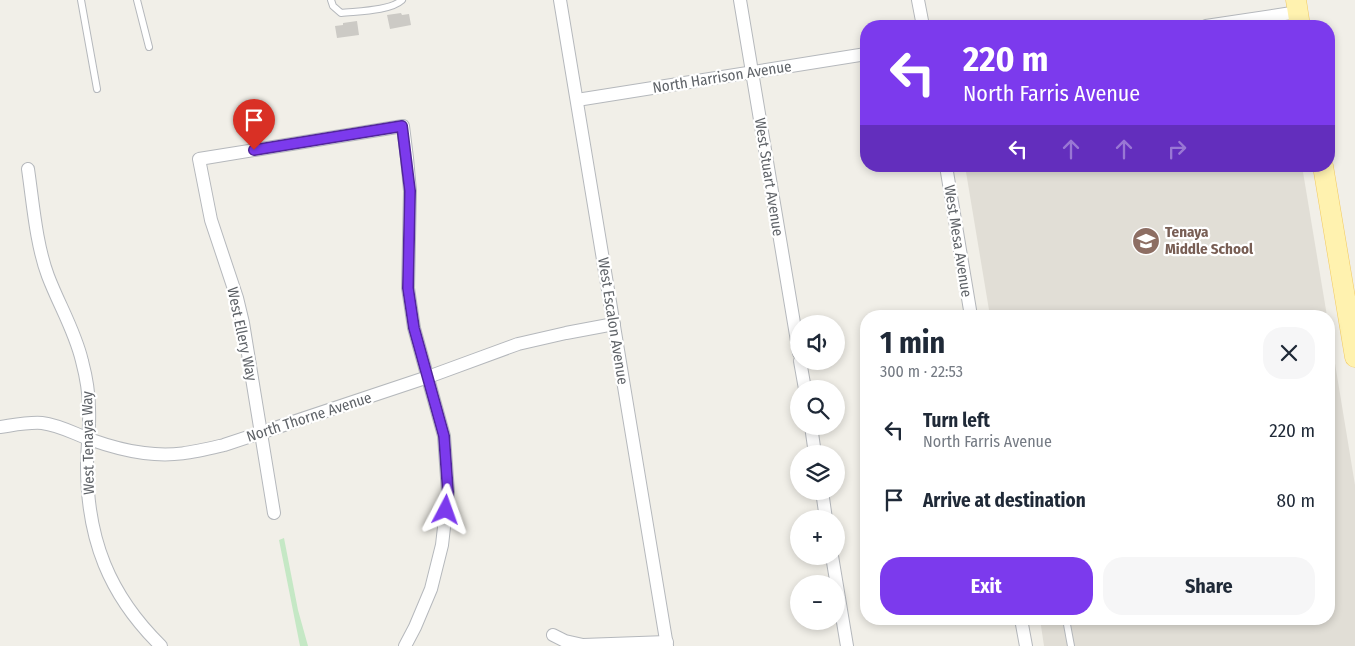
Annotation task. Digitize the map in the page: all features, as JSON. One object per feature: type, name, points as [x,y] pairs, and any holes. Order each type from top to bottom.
[{"type":"main road","points":[[1325,172],[1355,357]]},
{"type":"street","name":"West Escalon Avenue","points":[[553,636],[565,642],[583,645],[667,644],[560,0]]},
{"type":"street","name":"West Stuart Avenue","points":[[740,0],[793,315]]},
{"type":"street","points":[[918,0],[922,20]]},
{"type":"street","points":[[1248,20],[1298,13]]},
{"type":"street","name":"North Harrison Avenue","points":[[577,100],[860,55]]},
{"type":"street","name":"West Ellery Way","points":[[274,512],[243,323],[237,298],[211,220],[199,158],[402,126],[410,191],[408,288],[414,328],[428,377]]},
{"type":"street","name":"West Tenaya Way","points":[[28,169],[41,252],[48,276],[82,360],[87,383],[90,410],[88,492],[91,521],[98,549],[109,576],[123,601],[144,630],[161,646]]},
{"type":"street","name":"West Mesa Avenue","points":[[947,172],[970,310]]},
{"type":"street","name":"North Thorne Avenue","points":[[0,427],[42,423],[58,426],[88,438],[142,453],[169,456],[192,453],[224,445],[428,377],[518,344],[614,324]]},
{"type":"street","points":[[405,646],[431,589],[442,545],[448,492],[444,436],[428,377]]},
{"type":"street","points":[[834,565],[847,646]]},
{"type":"street","points":[[1022,625],[1026,646]]},
{"type":"lane","points":[[81,0],[96,89]]},
{"type":"lane","points":[[137,0],[149,47]]},
{"type":"lane","points":[[331,0],[333,6],[341,13],[389,7],[402,0]]},
{"type":"lane","points":[[1067,625],[1071,646]]},
{"type":"shaded area","name":"Tenaya Middle School","points":[[966,172],[1303,172],[1326,310],[989,310]]},
{"type":"shaded area","points":[[1335,363],[1355,485],[1355,646],[1044,646],[1041,625],[1335,625]]},
{"type":"green space","points":[[284,538],[298,610],[308,646],[300,646],[279,540]]},
{"type":"building","points":[[401,13],[402,15],[409,14],[411,25],[390,29],[387,15]]},
{"type":"building","points":[[357,21],[359,35],[337,38],[335,26]]},
{"type":"place","name":"Tenaya Middle School","points":[[1146,241]]},
{"type":"route","points":[[254,150],[402,126],[410,191],[408,288],[414,328],[444,436],[448,492],[446,510]]}]
